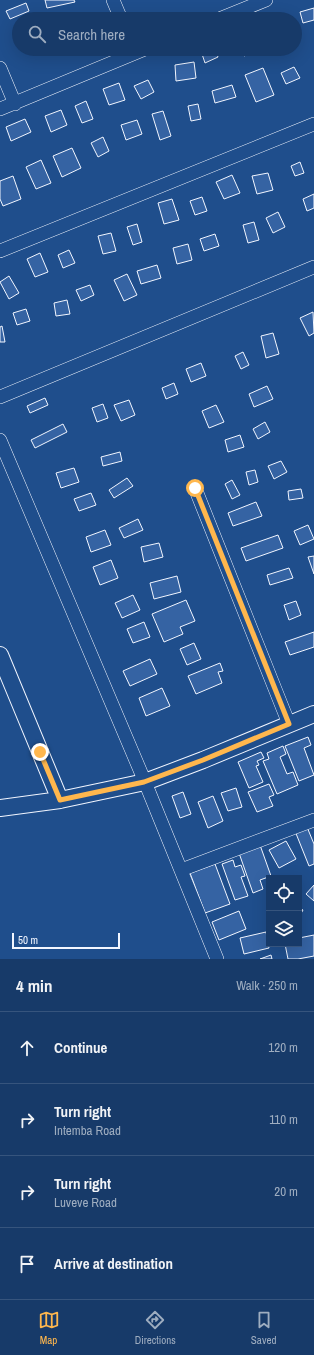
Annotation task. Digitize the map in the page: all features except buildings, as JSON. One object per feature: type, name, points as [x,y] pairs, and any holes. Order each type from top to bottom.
[{"type":"street","points":[[113,0],[118,12]]},
{"type":"street","points":[[236,12],[266,0]]},
{"type":"street","points":[[0,109],[15,104],[123,56]]},
{"type":"street","points":[[0,68],[15,104]]},
{"type":"street","points":[[0,251],[314,124]]},
{"type":"street","points":[[0,397],[314,267]]},
{"type":"street","points":[[0,440],[217,959]]},
{"type":"street","points":[[195,488],[289,724]]},
{"type":"street","points":[[0,655],[60,800]]},
{"type":"street","points":[[0,808],[60,800],[144,782],[203,760],[314,714]]},
{"type":"street","points":[[181,870],[314,820]]},
{"type":"route","points":[[40,752],[60,800],[144,782],[203,760],[289,724],[195,488]]}]
